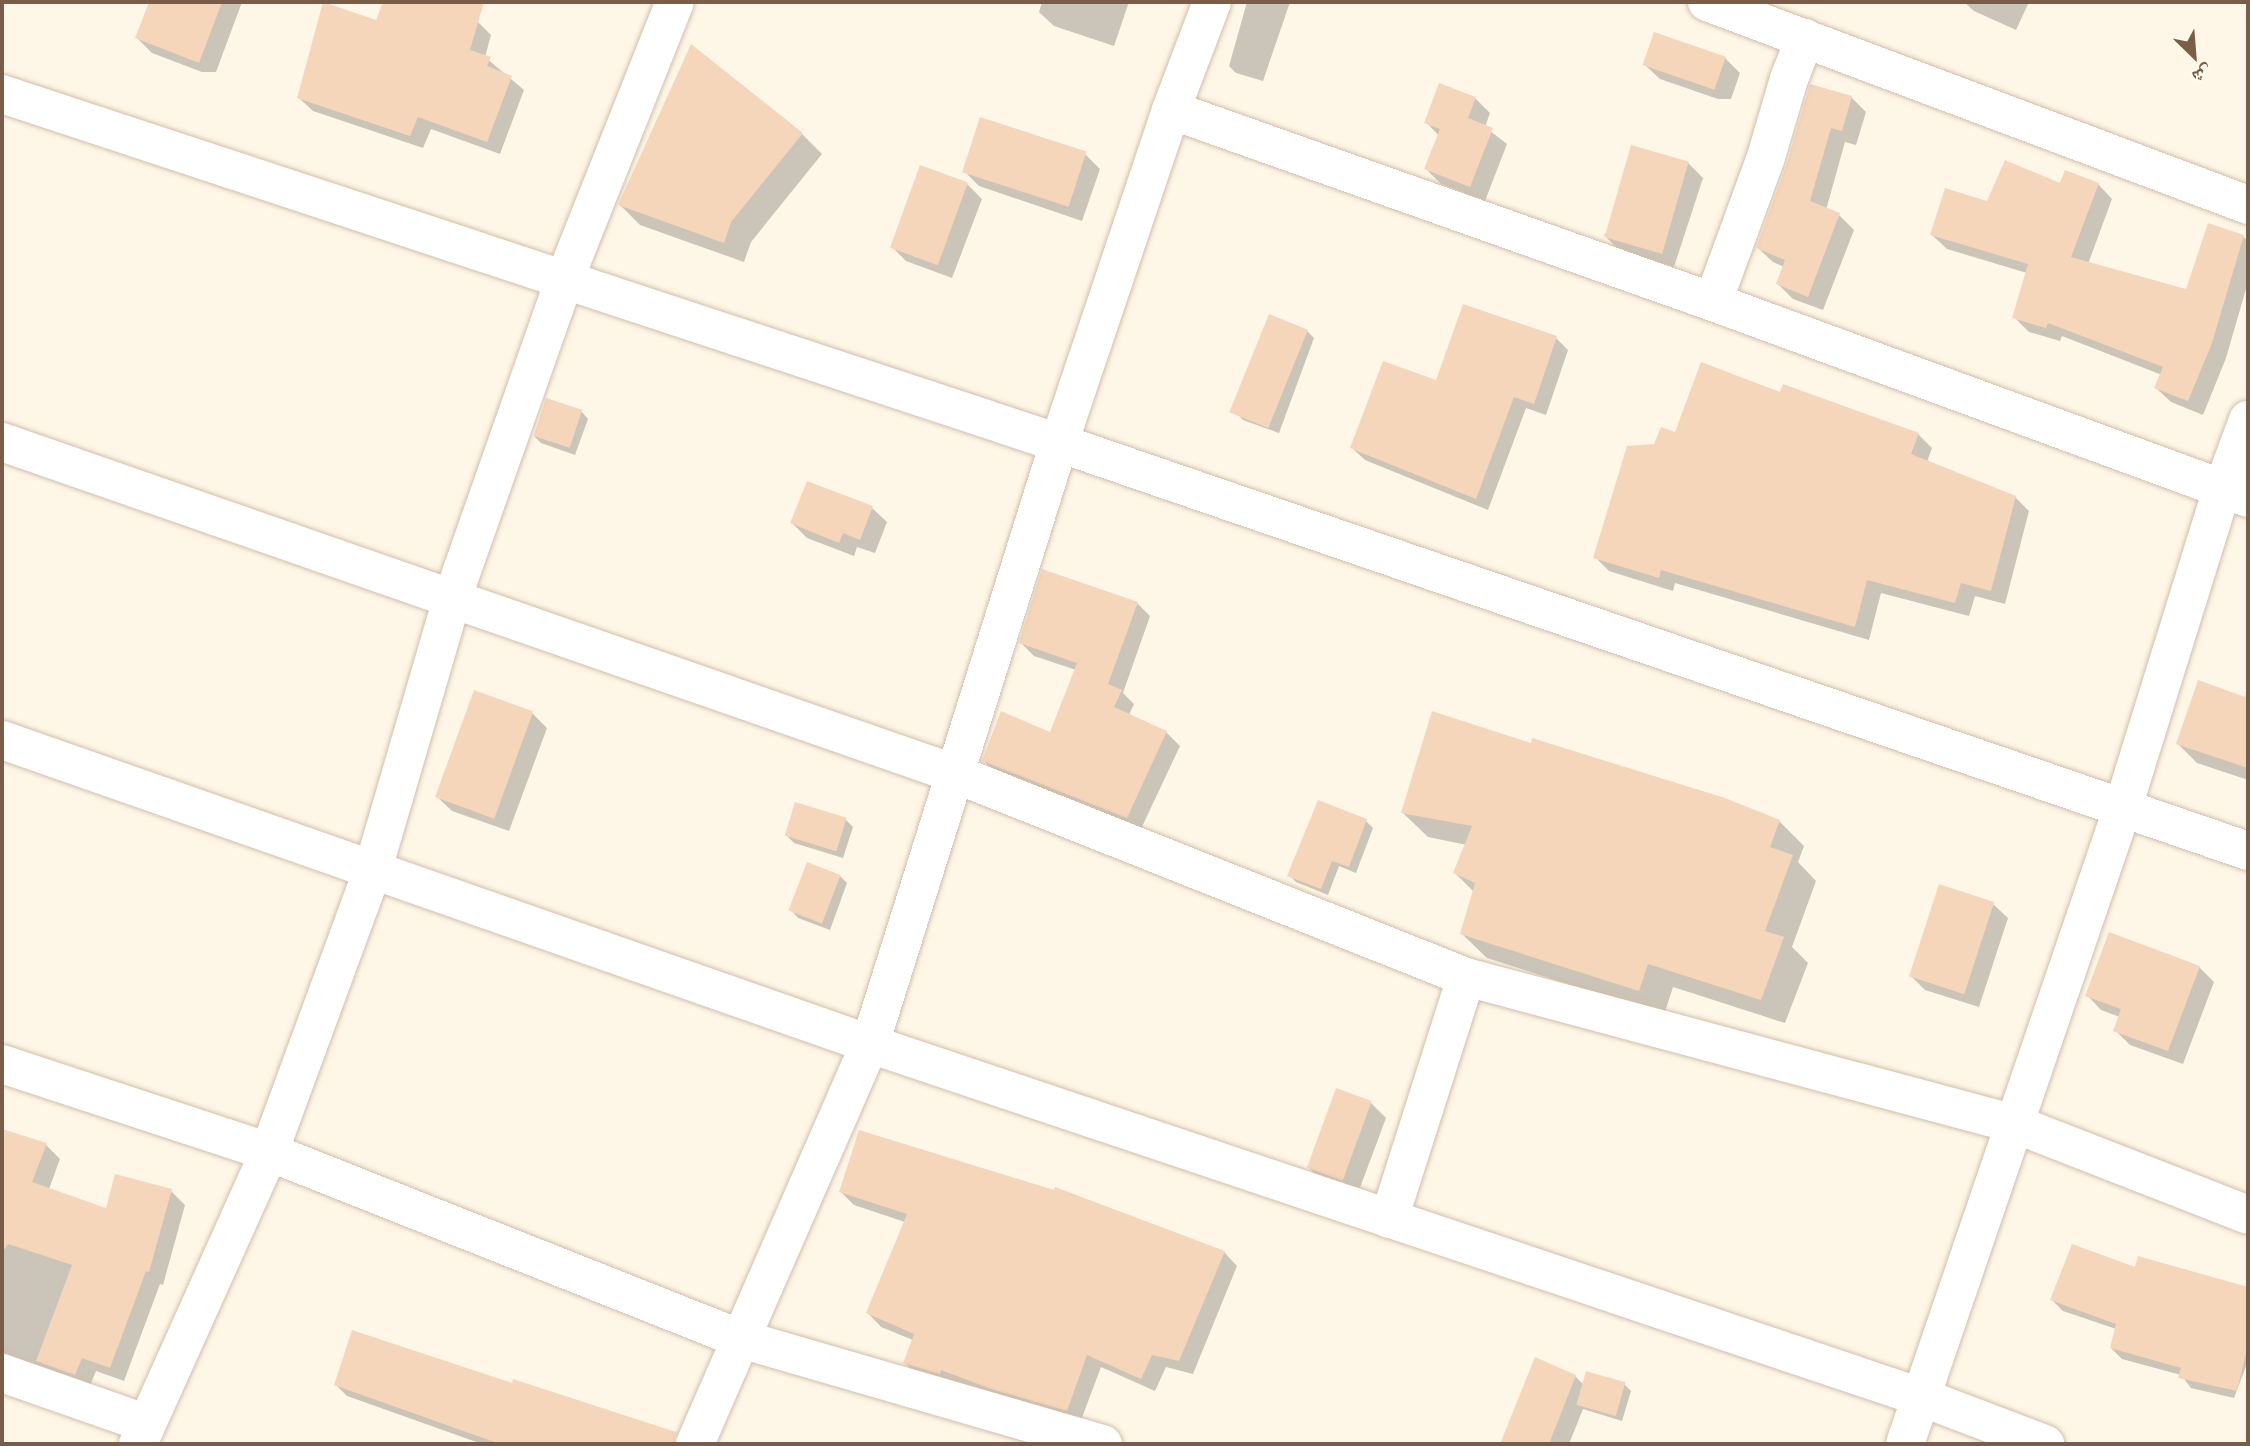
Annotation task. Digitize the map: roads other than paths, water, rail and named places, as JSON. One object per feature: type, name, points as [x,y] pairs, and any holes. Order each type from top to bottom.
[{"type":"street","points":[[2,1373],[141,1434],[269,1152],[373,869],[452,599],[565,278],[676,2]]},
{"type":"street","points":[[695,1444],[870,1044],[1059,443],[1171,110],[1212,2]]},
{"type":"street","points":[[1721,4],[2248,205]]},
{"type":"street","points":[[1713,303],[1766,157],[1788,79],[1805,38]]},
{"type":"street","points":[[2,94],[1059,443],[2248,851]]},
{"type":"street","points":[[1171,110],[1713,303],[2235,494]]},
{"type":"street","points":[[1905,1444],[2123,807],[2235,494],[2248,420]]},
{"type":"street","points":[[2,442],[953,774],[1466,977],[2015,1124],[2248,1215]]},
{"type":"street","points":[[2,740],[870,1044],[1921,1396],[2045,1444]]},
{"type":"street","points":[[1389,1219],[1466,977]]},
{"type":"street","points":[[2,1064],[269,1152],[741,1339],[1102,1444]]}]
